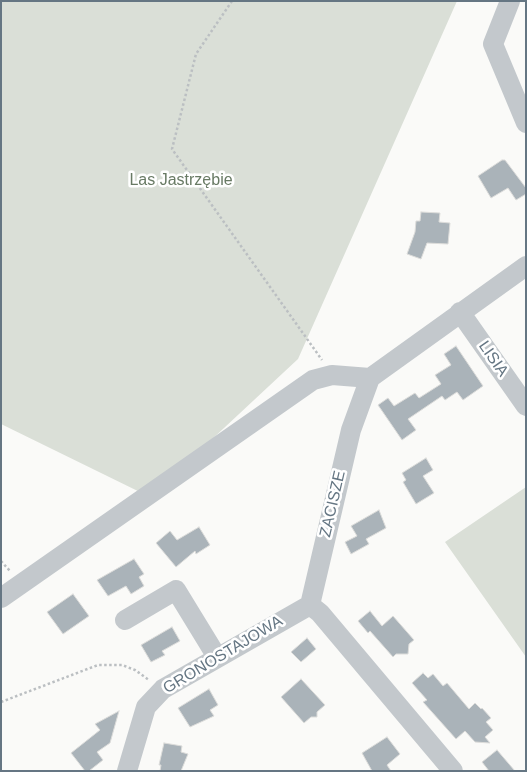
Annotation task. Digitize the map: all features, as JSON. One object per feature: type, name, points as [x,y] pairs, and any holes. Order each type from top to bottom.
[{"type":"street","points":[[510,1],[493,44],[526,124]]},
{"type":"street","points":[[4,595],[112,518],[313,380],[332,375],[370,378],[526,266]]},
{"type":"street","name":"LISIA","points":[[460,312],[526,406]]},
{"type":"street","name":"ZACISZE","points":[[310,605],[351,430],[370,378]]},
{"type":"street","points":[[125,620],[176,590],[217,657]]},
{"type":"street","points":[[310,605],[320,613],[448,769]]},
{"type":"street","name":"GRONOSTAJOWA","points":[[128,771],[146,707],[163,689],[310,605]]},
{"type":"path","points":[[232,1],[196,54],[172,149],[332,375]]},
{"type":"path","points":[[1,702],[98,665],[122,665],[135,670],[163,689]]},
{"type":"green space","name":"Las Jastrzębie","points":[[1,1],[457,1],[298,359],[150,497],[1,424]]},
{"type":"green space","points":[[526,487],[526,657],[445,542]]},
{"type":"building","points":[[502,160],[505,160],[526,188],[526,194],[516,200],[508,188],[491,198],[478,176]]},
{"type":"building","points":[[421,212],[440,213],[439,222],[450,223],[448,244],[427,243],[421,259],[407,254],[415,232],[416,221],[420,221]]},
{"type":"building","points":[[456,346],[483,386],[463,400],[457,392],[445,400],[442,396],[408,419],[416,430],[402,440],[378,405],[388,398],[394,406],[415,393],[419,398],[441,384],[435,375],[451,365],[444,354]]},
{"type":"building","points":[[426,458],[433,470],[423,476],[434,493],[416,504],[403,482],[406,480],[402,473]]},
{"type":"building","points":[[379,510],[386,528],[366,539],[369,544],[351,554],[345,542],[357,536],[351,526]]},
{"type":"building","points":[[199,527],[210,545],[196,554],[195,551],[176,567],[156,543],[170,531],[177,540]]},
{"type":"building","points":[[134,559],[144,574],[139,577],[144,586],[131,594],[126,586],[108,596],[97,580]]},
{"type":"building","points":[[73,594],[89,616],[63,634],[47,612]]},
{"type":"building","points":[[370,611],[382,626],[393,616],[414,640],[409,644],[408,654],[396,654],[393,657],[370,631],[368,633],[358,621]]},
{"type":"building","points":[[172,627],[180,641],[162,651],[165,655],[151,662],[141,645]]},
{"type":"building","points":[[307,638],[316,649],[301,662],[291,652]]},
{"type":"building","points":[[423,673],[428,678],[433,674],[443,686],[447,683],[469,709],[475,703],[482,708],[491,718],[486,722],[493,730],[485,737],[490,743],[475,742],[465,731],[456,739],[423,702],[427,700],[412,683]]},
{"type":"building","points":[[301,679],[325,705],[317,712],[317,717],[311,717],[304,723],[281,697]]},
{"type":"building","points":[[209,689],[218,705],[210,710],[214,716],[190,727],[178,708]]},
{"type":"building","points":[[119,711],[110,743],[97,752],[103,760],[89,771],[85,771],[71,753],[100,730],[95,724]]},
{"type":"building","points":[[387,737],[400,754],[387,765],[391,771],[372,771],[362,753]]},
{"type":"building","points":[[164,743],[182,746],[181,752],[188,754],[181,771],[160,771],[161,765],[159,765]]},
{"type":"building","points":[[497,750],[515,771],[489,771],[482,762]]}]
